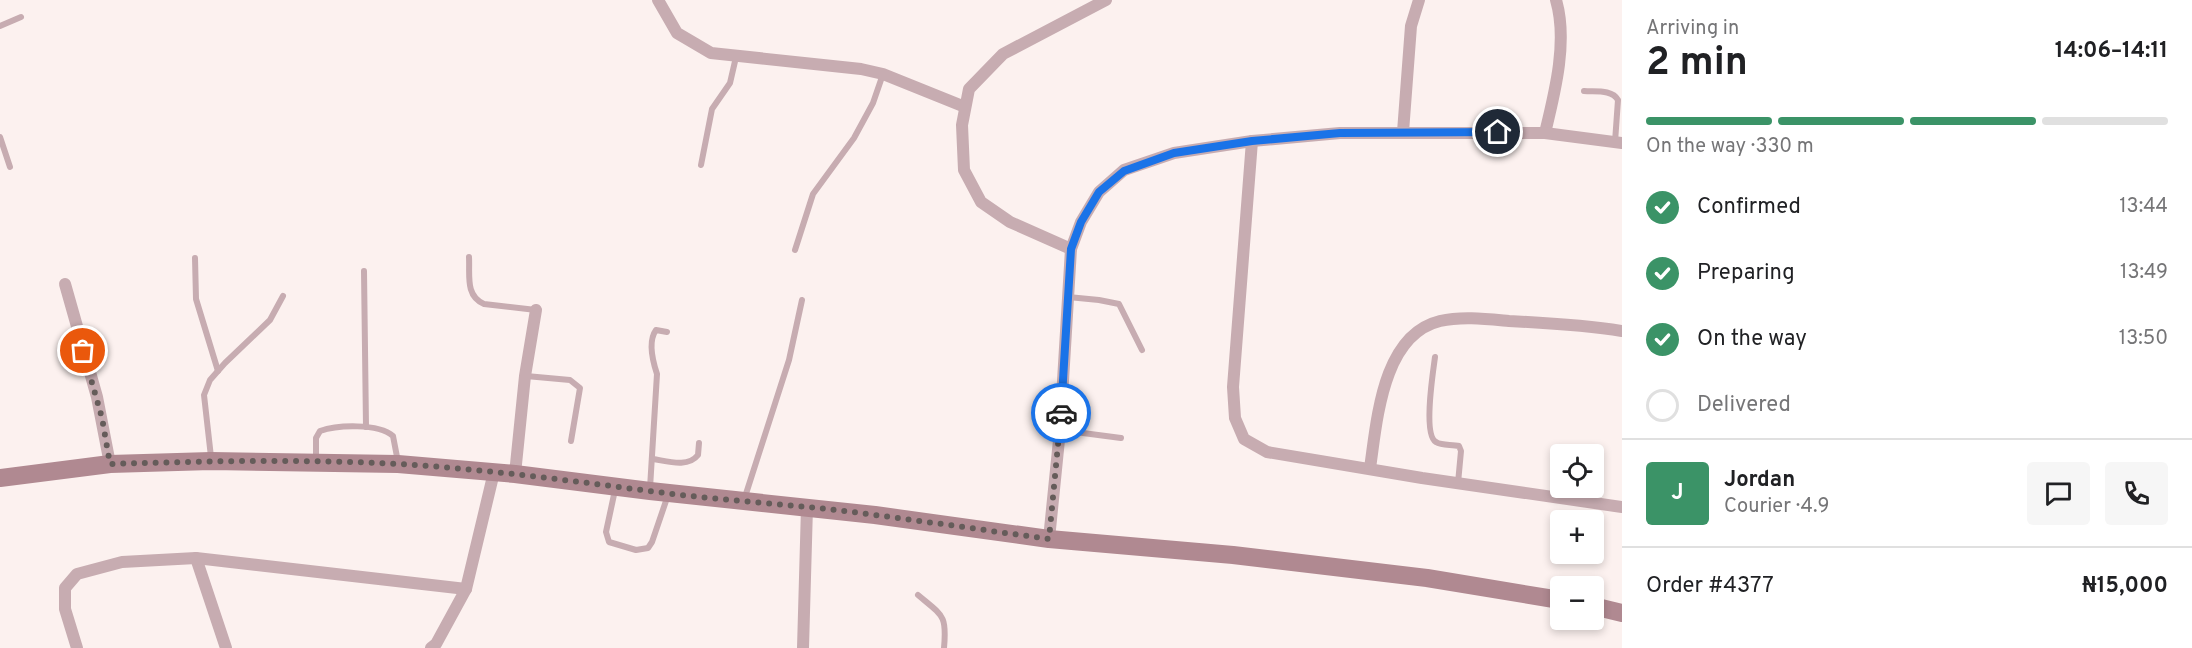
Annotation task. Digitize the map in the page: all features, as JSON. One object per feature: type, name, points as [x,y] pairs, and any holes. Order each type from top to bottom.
[{"type":"main road","points":[[0,478],[110,464],[211,461],[398,464],[515,474],[807,507],[1049,539],[1233,555],[1405,575],[1550,598]]},
{"type":"main road","points":[[1604,609],[1622,613]]},
{"type":"street","points":[[658,0],[677,33],[711,53],[861,69],[883,74],[965,107]]},
{"type":"street","points":[[1071,249],[1010,222],[981,201],[964,170],[962,125],[969,89],[1003,54],[1106,0]]},
{"type":"street","points":[[1403,132],[1411,26],[1419,0]]},
{"type":"street","points":[[1545,133],[1559,75],[1560,13],[1556,0]]},
{"type":"street","points":[[1049,539],[1060,430],[1071,249],[1081,222],[1099,192],[1124,171],[1174,153],[1252,141],[1340,133],[1545,133],[1618,142]]},
{"type":"street","points":[[1252,141],[1233,387],[1235,418],[1244,439],[1267,452],[1622,507]]},
{"type":"street","points":[[65,284],[97,397],[110,464]]},
{"type":"street","points":[[515,474],[525,376],[536,310]]},
{"type":"street","points":[[1371,468],[1378,409],[1387,376],[1399,353],[1415,333],[1439,321],[1475,318],[1589,326],[1622,331]]},
{"type":"street","points":[[431,648],[436,644],[466,589],[494,472]]},
{"type":"street","points":[[803,648],[807,507]]},
{"type":"street","points":[[78,648],[65,609],[65,588],[77,574],[122,562],[196,558],[466,589]]},
{"type":"street","points":[[196,558],[226,648]]},
{"type":"lane","points":[[0,26],[21,17]]},
{"type":"lane","points":[[701,165],[712,109],[730,83],[736,57]]},
{"type":"lane","points":[[795,250],[813,194],[854,138],[873,103],[883,74]]},
{"type":"lane","points":[[1584,91],[1615,95],[1618,100],[1618,142]]},
{"type":"lane","points":[[0,137],[10,168]]},
{"type":"lane","points":[[469,257],[471,295],[477,301],[484,304],[536,310]]},
{"type":"lane","points":[[195,258],[196,299],[218,371]]},
{"type":"lane","points":[[364,271],[366,427]]},
{"type":"lane","points":[[211,461],[204,395],[210,380],[270,320],[283,297]]},
{"type":"lane","points":[[1067,297],[1119,304],[1142,350]]},
{"type":"lane","points":[[744,501],[789,360],[802,300]]},
{"type":"lane","points":[[650,491],[657,374],[653,359],[652,336],[656,330],[667,332]]},
{"type":"lane","points":[[1435,357],[1430,437],[1436,443],[1459,446],[1461,451],[1458,483]]},
{"type":"lane","points":[[525,376],[570,380],[580,388],[571,441]]},
{"type":"lane","points":[[316,462],[316,438],[320,431],[328,428],[366,427],[381,429],[393,436],[398,464]]},
{"type":"lane","points":[[1060,430],[1120,438]]},
{"type":"lane","points":[[653,459],[679,463],[690,462],[698,455],[699,443]]},
{"type":"lane","points":[[615,486],[606,532],[607,539],[609,542],[636,550],[648,548],[652,542],[669,493]]},
{"type":"lane","points":[[918,595],[945,620],[944,648]]},
{"type":"way so far","points":[[83,351],[97,397],[110,464],[211,461],[398,464],[515,474],[875,515],[1049,539],[1061,413]]},
{"type":"route","points":[[1061,413],[1071,249],[1081,222],[1099,192],[1124,171],[1174,153],[1252,141],[1340,133],[1498,132]]}]
